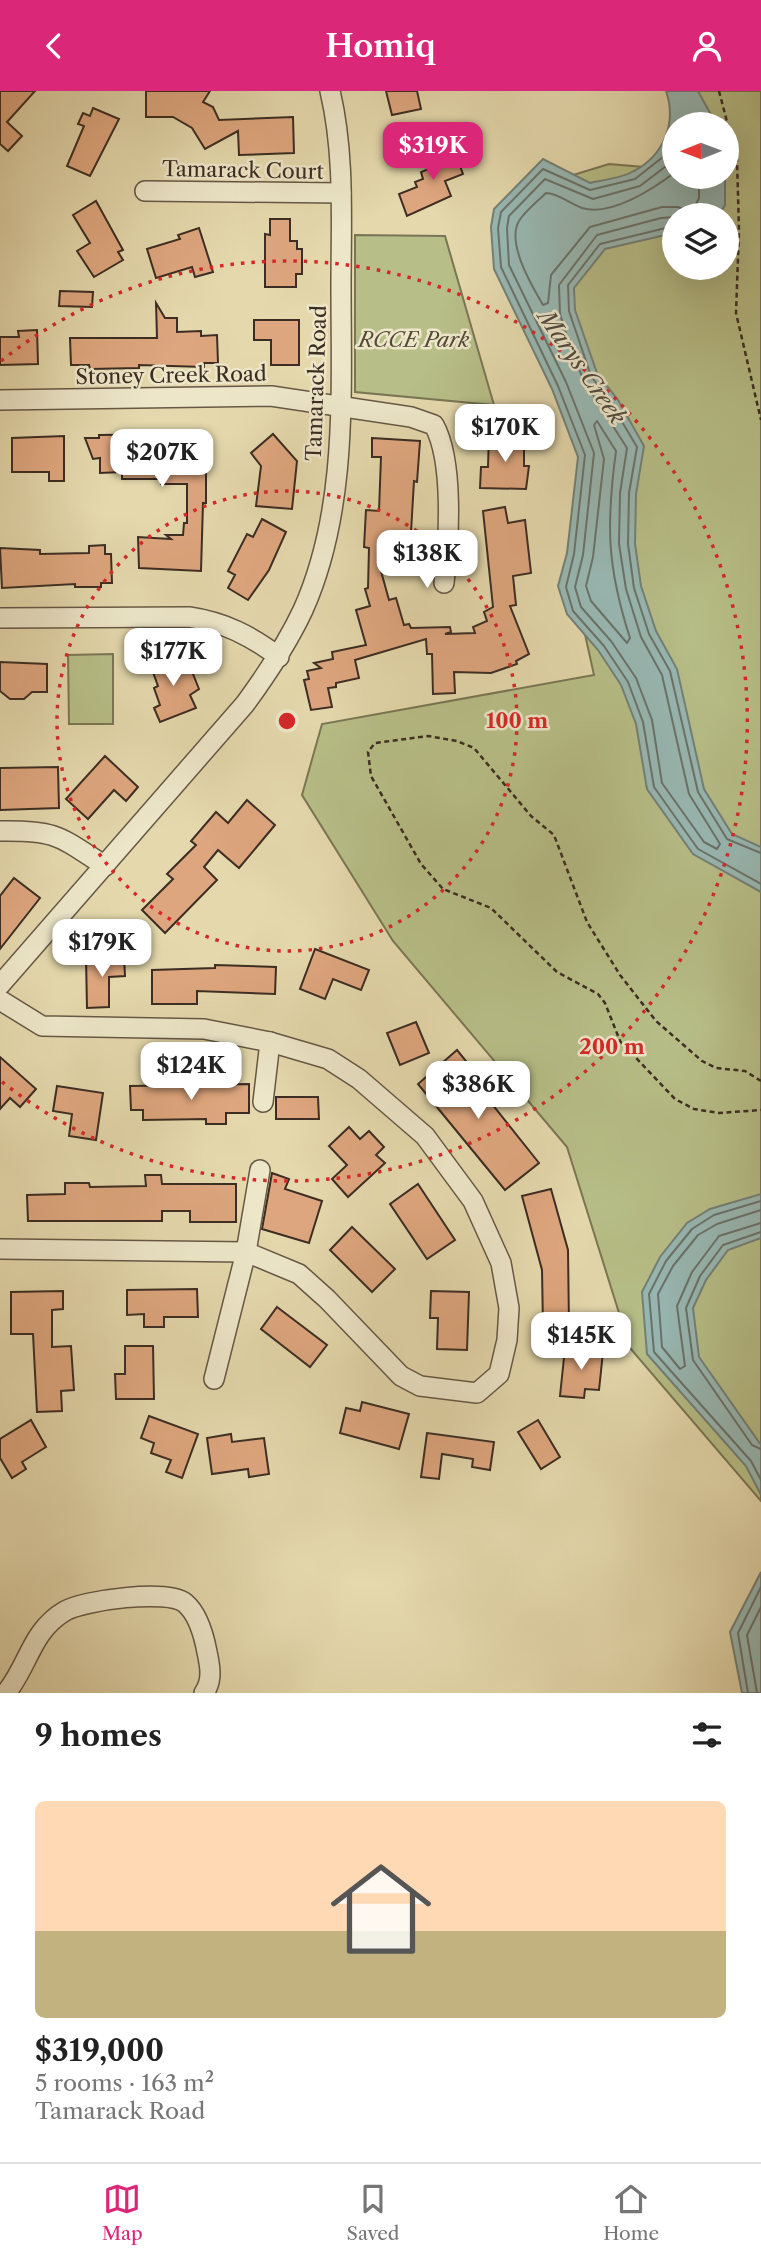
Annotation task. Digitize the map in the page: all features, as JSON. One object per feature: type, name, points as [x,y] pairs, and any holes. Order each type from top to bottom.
[{"type":"street","name":"Tamarack Road","points":[[0,985],[245,704],[279,657],[304,608],[319,566],[339,451],[341,193],[335,112],[330,91]]},
{"type":"street","name":"Tamarack Court","points":[[145,191],[341,193]]},
{"type":"street","name":"Stoney Creek Road","points":[[0,400],[271,396],[411,417],[434,425],[442,439],[448,511],[444,583]]},
{"type":"street","points":[[0,618],[189,617],[211,620],[250,635],[279,657]]},
{"type":"street","points":[[0,831],[40,831],[58,835],[105,866]]},
{"type":"street","points":[[0,1000],[42,1026],[204,1029],[270,1042],[328,1059],[359,1079],[425,1136],[474,1201],[501,1263],[509,1308],[499,1374],[477,1393],[420,1385],[401,1376],[299,1274],[246,1252],[0,1249]]},
{"type":"street","points":[[263,1102],[270,1042]]},
{"type":"street","points":[[215,1379],[246,1252],[260,1170]]},
{"type":"street","points":[[6,1693],[34,1639],[67,1609],[94,1602],[169,1596],[186,1603],[199,1625],[210,1668],[210,1681],[204,1693]]},
{"type":"path","points":[[719,91],[737,160],[739,230],[736,313],[761,420]]},
{"type":"path","points":[[761,1081],[745,1071],[716,1068],[702,1061],[656,1021],[614,967],[587,922],[554,835],[531,816],[474,748],[457,741],[428,736],[376,743],[368,751],[371,776],[386,804],[421,864],[443,889],[491,908],[557,972],[598,994],[606,1003],[620,1041],[676,1100],[694,1109],[719,1113],[761,1109]]},
{"type":"green space","points":[[690,91],[761,91],[761,1501],[630,1348],[567,1147],[393,941],[302,795],[322,724],[594,675],[567,553],[583,539],[575,338],[547,183],[609,164],[656,168],[662,171],[662,189],[739,189],[739,112],[686,112]]},
{"type":"green space","name":"RCCE Park","points":[[355,235],[445,236],[494,405],[355,392]]},
{"type":"green space","points":[[113,654],[113,724],[69,724],[68,655]]},
{"type":"water","points":[[666,91],[698,91],[709,112],[670,112]]},
{"type":"water","name":"Marys Creek","points":[[662,143],[662,189],[725,189],[725,203],[662,203],[662,236],[605,249],[574,288],[575,310],[597,373],[618,400],[644,446],[636,494],[635,544],[641,586],[656,631],[677,669],[704,789],[732,834],[761,847],[761,892],[693,854],[647,789],[636,724],[621,685],[598,650],[567,614],[558,586],[567,553],[578,457],[552,389],[494,269],[491,227],[494,209],[543,159],[590,183],[634,171]]},
{"type":"water","points":[[761,1194],[761,1238],[728,1250],[706,1280],[693,1308],[699,1357],[761,1445],[761,1495],[746,1466],[647,1354],[642,1292],[660,1257],[687,1223],[710,1209]]},
{"type":"water","points":[[761,1572],[761,1693],[742,1693],[730,1632]]},
{"type":"building","points":[[0,91],[35,91],[7,122],[22,136],[8,151],[0,144]]},
{"type":"building","points":[[146,91],[210,91],[203,102],[213,107],[219,120],[293,117],[294,153],[239,155],[238,131],[205,149],[192,128],[173,117],[146,117]]},
{"type":"building","points":[[386,91],[417,91],[421,109],[392,115]]},
{"type":"building","points":[[93,108],[119,119],[90,176],[67,166],[84,126],[78,124],[83,113],[90,116]]},
{"type":"building","points":[[451,143],[463,174],[445,181],[451,196],[407,216],[399,194],[417,187],[415,182],[423,179],[421,172],[439,165],[433,150]]},
{"type":"building","points":[[96,201],[123,250],[118,252],[123,260],[94,277],[77,251],[90,243],[73,215]]},
{"type":"building","points":[[270,219],[290,219],[290,241],[297,241],[297,249],[302,249],[302,274],[296,274],[296,287],[265,287],[265,234],[270,235]]},
{"type":"building","points":[[199,228],[213,272],[195,277],[192,267],[156,278],[147,249],[180,239],[178,235]]},
{"type":"building","points":[[60,291],[93,292],[92,307],[59,306]]},
{"type":"building","points":[[156,303],[165,318],[177,318],[177,332],[201,331],[201,336],[217,335],[218,363],[204,363],[204,367],[139,365],[139,368],[90,369],[89,365],[71,365],[70,338],[157,338]]},
{"type":"building","points":[[254,320],[299,320],[299,365],[271,365],[271,340],[254,340]]},
{"type":"building","points":[[37,330],[38,364],[0,365],[0,337],[19,337],[18,331]]},
{"type":"building","points":[[489,433],[518,434],[518,446],[524,446],[524,466],[529,466],[526,489],[480,488],[481,467],[488,467]]},
{"type":"building","points":[[176,434],[176,438],[197,438],[197,447],[206,447],[206,503],[203,503],[201,571],[139,568],[138,537],[171,539],[166,535],[183,535],[184,523],[187,523],[187,484],[161,484],[161,479],[122,479],[122,472],[100,473],[100,458],[93,459],[85,438],[99,438],[99,435]]},
{"type":"building","points":[[273,434],[297,461],[292,509],[256,506],[261,466],[251,453]]},
{"type":"building","points":[[64,436],[64,481],[49,481],[49,472],[12,472],[12,438]]},
{"type":"building","points":[[372,438],[420,441],[411,532],[405,532],[400,572],[381,571],[389,600],[396,598],[404,625],[409,624],[411,628],[450,627],[451,632],[445,634],[475,633],[473,627],[487,621],[484,612],[493,607],[483,511],[505,507],[508,523],[525,520],[531,573],[513,576],[516,605],[510,606],[529,654],[516,661],[517,664],[491,673],[454,672],[455,693],[433,694],[432,654],[427,654],[426,639],[355,660],[359,678],[336,683],[336,687],[328,688],[332,707],[311,710],[304,680],[309,679],[307,671],[321,668],[314,663],[333,659],[332,652],[366,645],[356,610],[370,606],[365,589],[368,588],[369,548],[364,547],[366,510],[379,511],[381,457],[372,457]]},
{"type":"building","points":[[262,519],[286,532],[269,570],[248,600],[228,588],[235,575],[228,571],[247,534],[253,537]]},
{"type":"building","points":[[105,545],[105,554],[111,554],[112,583],[101,583],[101,587],[75,587],[75,584],[2,588],[0,548],[40,550],[40,554],[89,553],[89,546]]},
{"type":"building","points":[[174,654],[179,667],[189,664],[199,689],[190,695],[196,708],[160,722],[154,708],[160,705],[154,688],[158,686],[150,664]]},
{"type":"building","points":[[0,662],[47,664],[47,692],[32,692],[24,699],[10,699],[0,691]]},
{"type":"building","points":[[105,756],[138,787],[126,801],[114,790],[88,819],[66,799]]},
{"type":"building","points":[[58,767],[59,808],[0,810],[0,768]]},
{"type":"building","points":[[247,800],[275,825],[239,868],[218,850],[204,867],[217,880],[165,933],[142,910],[173,879],[167,874],[196,845],[191,841],[216,812],[228,823]]},
{"type":"building","points":[[14,878],[40,898],[0,949],[0,896]]},
{"type":"building","points":[[315,949],[369,970],[361,990],[333,979],[325,999],[300,989]]},
{"type":"building","points":[[124,957],[125,976],[109,977],[109,1007],[87,1008],[86,958]]},
{"type":"building","points":[[215,965],[276,967],[275,994],[197,991],[197,1004],[152,1004],[152,970],[215,968]]},
{"type":"building","points":[[416,1022],[429,1053],[400,1065],[387,1033]]},
{"type":"building","points":[[457,1050],[470,1066],[465,1070],[539,1163],[505,1190],[418,1084]]},
{"type":"building","points":[[0,1057],[36,1089],[20,1107],[10,1098],[0,1109]]},
{"type":"building","points":[[249,1084],[249,1113],[226,1113],[226,1124],[206,1124],[206,1119],[143,1120],[143,1110],[131,1110],[130,1086]]},
{"type":"building","points":[[57,1086],[103,1093],[96,1140],[69,1136],[72,1114],[53,1111]]},
{"type":"building","points":[[276,1097],[318,1097],[319,1119],[276,1119]]},
{"type":"building","points":[[349,1127],[360,1139],[369,1131],[384,1147],[376,1155],[385,1163],[348,1197],[332,1179],[347,1165],[329,1146]]},
{"type":"building","points":[[272,1173],[289,1179],[285,1189],[322,1201],[309,1243],[262,1229]]},
{"type":"building","points":[[145,1175],[161,1175],[162,1184],[236,1184],[236,1222],[190,1222],[190,1211],[162,1211],[162,1221],[28,1221],[27,1195],[65,1194],[65,1183],[89,1183],[90,1187],[146,1186]]},
{"type":"building","points":[[418,1184],[455,1240],[427,1259],[390,1204]]},
{"type":"building","points":[[551,1189],[568,1250],[569,1326],[543,1326],[542,1270],[522,1196]]},
{"type":"building","points":[[352,1227],[395,1269],[372,1292],[330,1250]]},
{"type":"building","points":[[197,1289],[198,1317],[164,1317],[164,1327],[144,1327],[144,1314],[127,1315],[127,1290]]},
{"type":"building","points":[[63,1291],[63,1309],[52,1310],[52,1347],[71,1346],[74,1390],[61,1391],[62,1411],[37,1412],[33,1334],[11,1334],[11,1292]]},
{"type":"building","points":[[431,1291],[469,1292],[467,1350],[437,1349],[438,1318],[430,1318]]},
{"type":"building","points":[[277,1307],[327,1345],[310,1367],[261,1329]]},
{"type":"building","points":[[125,1346],[153,1346],[154,1399],[116,1399],[115,1374],[125,1374]]},
{"type":"building","points":[[565,1348],[603,1352],[599,1390],[585,1389],[584,1398],[560,1396]]},
{"type":"building","points":[[362,1402],[409,1414],[399,1449],[340,1433],[346,1408],[360,1411]]},
{"type":"building","points":[[149,1416],[198,1434],[182,1478],[166,1472],[171,1460],[151,1453],[154,1443],[141,1438]]},
{"type":"building","points":[[31,1420],[46,1447],[22,1462],[26,1469],[12,1478],[0,1458],[0,1439]]},
{"type":"building","points":[[538,1420],[560,1457],[541,1469],[518,1432]]},
{"type":"building","points":[[427,1433],[494,1442],[490,1470],[472,1467],[473,1459],[442,1454],[439,1479],[421,1477]]},
{"type":"building","points":[[231,1434],[232,1442],[264,1438],[269,1474],[249,1477],[248,1469],[212,1474],[207,1438]]}]
